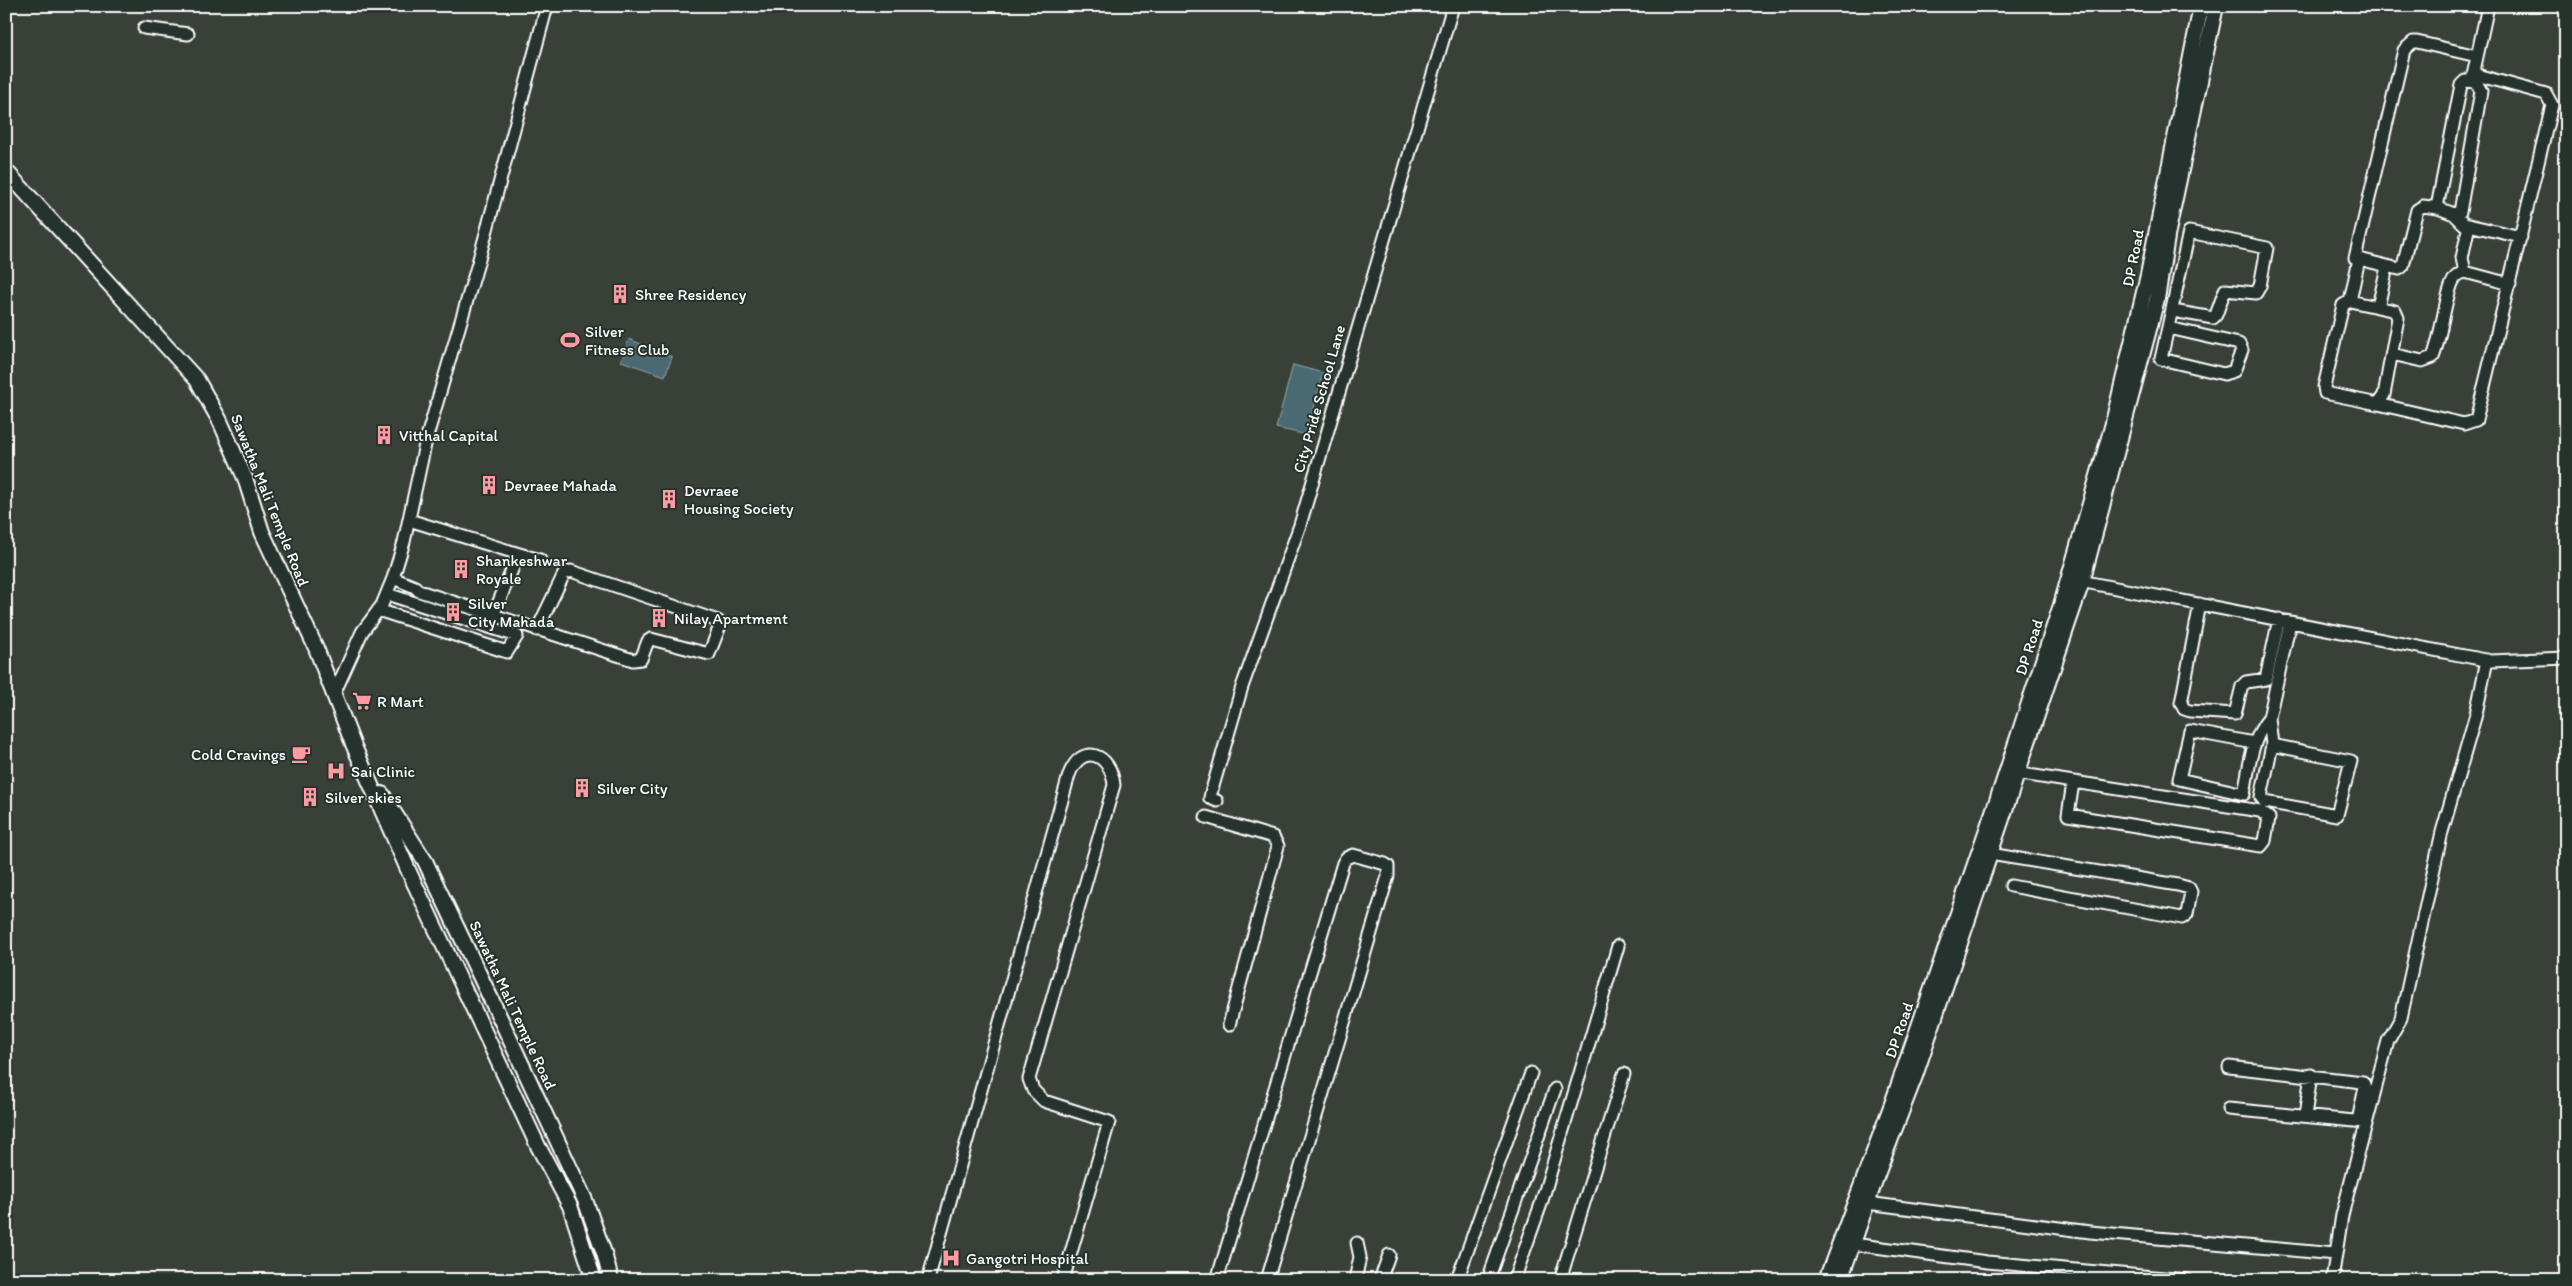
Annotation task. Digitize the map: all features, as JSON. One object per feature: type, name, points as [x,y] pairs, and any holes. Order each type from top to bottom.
[{"type":"street","points":[[334,694],[362,632],[378,610],[390,586],[409,520],[426,440],[478,263],[547,6]]},
{"type":"street","name":"City Pride School Lane","points":[[1214,799],[1242,687],[1300,525],[1453,6]]},
{"type":"street","name":"DP Road","points":[[1826,1280],[2012,773],[2075,580],[2152,318],[2160,244],[2201,6]]},
{"type":"street","name":"DP Road","points":[[2075,580],[2112,427],[2160,244],[2216,6]]},
{"type":"street","points":[[2438,208],[2461,85],[2472,77],[2488,6]]},
{"type":"street","points":[[144,28],[188,34]]},
{"type":"street","points":[[2477,56],[2417,42],[2413,42],[2404,50],[2355,258],[2399,269],[2404,266],[2419,207],[2438,208],[2454,214],[2459,221],[2469,225],[2521,236]]},
{"type":"street","points":[[2454,214],[2460,212],[2481,91],[2480,85],[2472,77]]},
{"type":"street","points":[[2378,404],[2384,395],[2398,318],[2395,311],[2350,301],[2343,305],[2324,390],[2329,395],[2464,424],[2476,420],[2551,113],[2550,98],[2546,94],[2472,77]]},
{"type":"street","name":"Sawatha Mali Temple Road","points":[[6,170],[197,380],[220,421],[245,478],[262,532],[316,648],[359,757],[417,890],[538,1146],[570,1206],[594,1280]]},
{"type":"street","points":[[2465,272],[2462,258],[2469,225]]},
{"type":"street","points":[[2152,318],[2170,321],[2239,344],[2242,350],[2237,368],[2230,374],[2161,359],[2170,321],[2189,232],[2267,248],[2260,286],[2256,293],[2225,290],[2216,315],[2213,318],[2170,321]]},
{"type":"street","points":[[2350,301],[2359,259]]},
{"type":"street","points":[[2378,307],[2387,267]]},
{"type":"street","points":[[2392,354],[2422,361],[2433,357],[2455,277],[2465,272],[2510,284]]},
{"type":"street","points":[[409,520],[540,560]]},
{"type":"street","points":[[493,616],[516,560],[516,553]]},
{"type":"street","points":[[390,586],[412,593],[419,591],[493,616],[537,630],[638,661],[649,639],[709,654],[720,626],[718,621],[571,571],[564,574],[537,630]]},
{"type":"street","points":[[2075,580],[2487,660],[2566,658]]},
{"type":"street","points":[[378,610],[507,652],[517,636],[390,586]]},
{"type":"street","points":[[2200,604],[2182,703],[2184,709],[2190,711],[2235,714],[2242,686],[2246,682],[2266,679],[2285,621]]},
{"type":"street","points":[[2272,745],[2350,761],[2337,815],[2263,800],[2261,793],[2272,745],[2269,718],[2285,621]]},
{"type":"street","points":[[2332,1280],[2342,1215],[2362,1122],[2388,1041],[2401,1018],[2442,832],[2476,714],[2487,660]]},
{"type":"street","points":[[2254,743],[2190,731],[2180,780],[2244,794],[2254,743],[2262,726],[2269,718]]},
{"type":"street","points":[[928,1280],[1069,775],[1073,764],[1082,756],[1095,755],[1103,759],[1113,771],[1114,785],[1029,1079],[1033,1090],[1044,1101],[1109,1122],[1063,1280]]},
{"type":"street","name":"Sawatha Mali Temple Road","points":[[359,757],[425,861],[585,1200],[604,1253],[611,1280]]},
{"type":"street","points":[[2012,773],[2260,811],[2269,818],[2265,841],[2261,846],[2068,815],[2073,783]]},
{"type":"street","name":"DP Road","points":[[1840,1280],[1915,1076],[1990,854],[2012,773]]},
{"type":"street","points":[[1206,817],[1273,837],[1278,846],[1229,1025]]},
{"type":"street","points":[[1217,1280],[1343,864],[1346,858],[1353,854],[1385,864],[1388,866],[1388,876],[1266,1280]]},
{"type":"street","points":[[1990,854],[2178,885],[2189,888],[2191,892],[2187,914],[2182,918],[2011,886]]},
{"type":"street","points":[[1514,1280],[1541,1204],[1618,946]]},
{"type":"street","points":[[2229,1067],[2363,1082],[2365,1087],[2362,1122]]},
{"type":"street","points":[[1457,1280],[1531,1073]]},
{"type":"street","points":[[1560,1280],[1624,1074]]},
{"type":"street","points":[[2305,1116],[2311,1076]]},
{"type":"street","points":[[1488,1280],[1555,1089]]},
{"type":"street","points":[[2228,1108],[2362,1122]]},
{"type":"street","points":[[1867,1204],[2090,1232],[2335,1254]]},
{"type":"street","points":[[1355,1280],[1360,1257],[1357,1243]]},
{"type":"street","points":[[1853,1244],[1987,1262],[2186,1280]]},
{"type":"street","points":[[1380,1280],[1389,1256]]},
{"type":"water","points":[[629,339],[672,357],[665,376],[621,361]]},
{"type":"water","points":[[1293,365],[1323,373],[1307,435],[1276,428]]},
{"type":"place","name":"Shree Residency","points":[[620,294]]},
{"type":"place","name":"Silver Fitness Club","points":[[570,340]]},
{"type":"place","name":"Vitthal Capital","points":[[384,435]]},
{"type":"place","name":"Devraee Mahada","points":[[489,485]]},
{"type":"place","name":"Devraee Housing Society","points":[[669,499]]},
{"type":"place","name":"Shankeshwar Royale","points":[[461,569]]},
{"type":"place","name":"Silver City Mahada","points":[[453,612]]},
{"type":"place","name":"Nilay Apartment","points":[[659,618]]},
{"type":"place","name":"R Mart","points":[[362,701]]},
{"type":"place","name":"Cold Cravings","points":[[301,754]]},
{"type":"place","name":"Sai Clinic","points":[[336,771]]},
{"type":"place","name":"Silver City","points":[[582,788]]},
{"type":"place","name":"Silver skies","points":[[310,797]]},
{"type":"place","name":"Gangotri Hospital","points":[[951,1258]]}]
